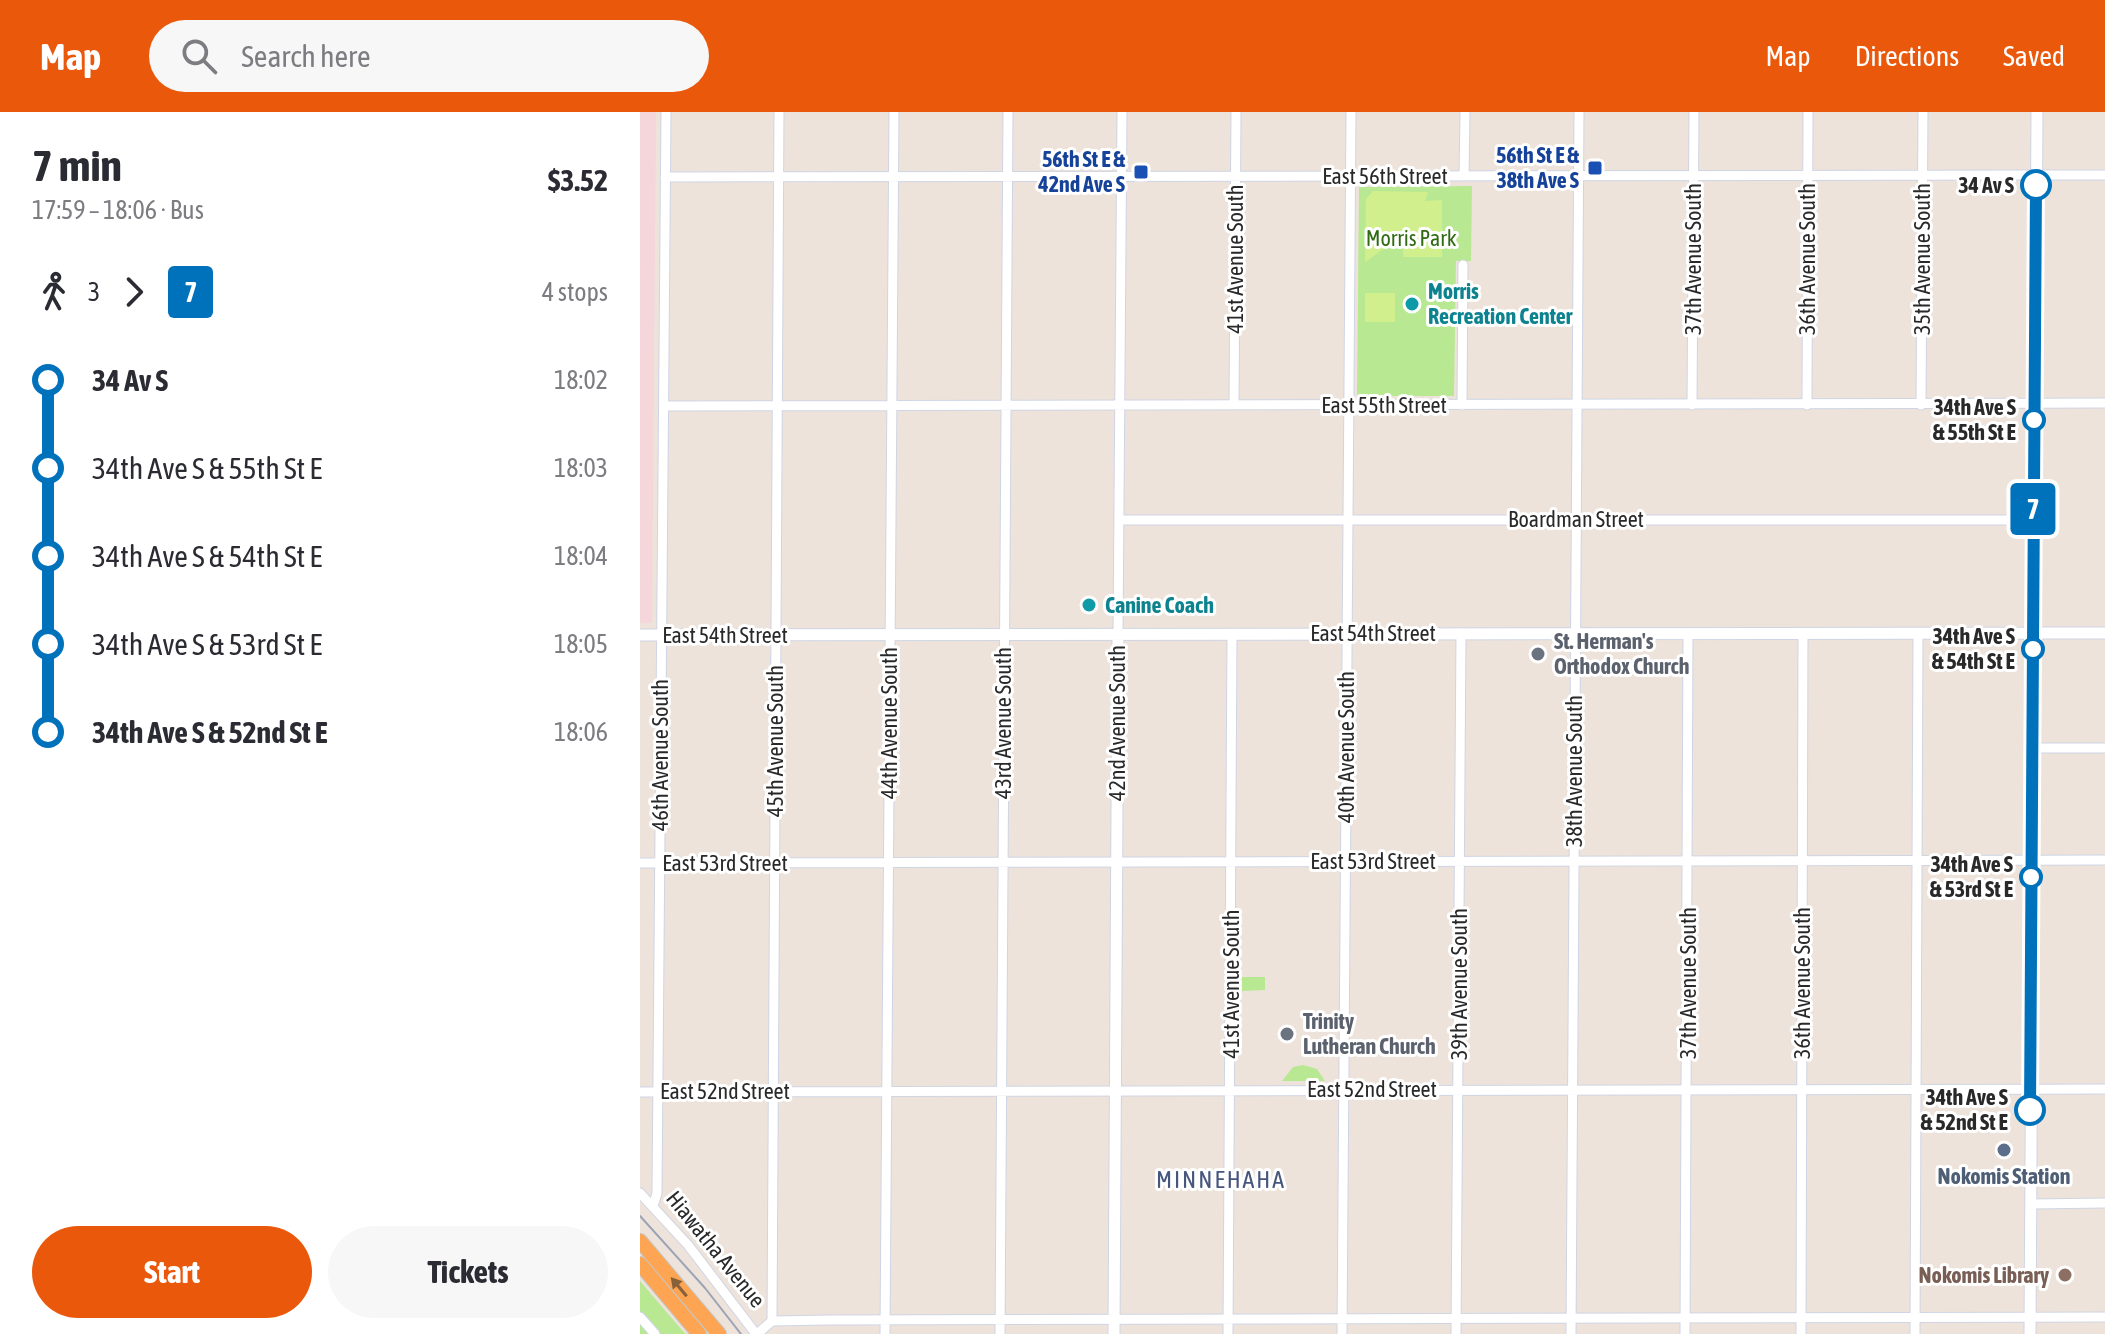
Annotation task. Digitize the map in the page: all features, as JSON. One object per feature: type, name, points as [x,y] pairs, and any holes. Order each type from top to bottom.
[{"type":"highway","points":[[640,1241],[719,1334]]},
{"type":"highway","points":[[640,1264],[699,1334]]},
{"type":"street","name":"46th Avenue South","points":[[653,1206],[657,1193],[666,112]]},
{"type":"street","name":"45th Avenue South","points":[[772,1321],[779,112]]},
{"type":"street","name":"44th Avenue South","points":[[885,1334],[894,112]]},
{"type":"street","name":"43rd Avenue South","points":[[1000,1334],[1008,112]]},
{"type":"street","name":"42nd Avenue South","points":[[1114,1334],[1122,112]]},
{"type":"street","name":"41st Avenue South","points":[[1234,405],[1236,112]]},
{"type":"street","name":"40th Avenue South","points":[[1342,1334],[1351,112]]},
{"type":"street","points":[[1464,176],[1465,112]]},
{"type":"street","name":"38th Avenue South","points":[[1571,1334],[1579,112]]},
{"type":"street","name":"37th Avenue South","points":[[1692,405],[1694,112]]},
{"type":"street","name":"36th Avenue South","points":[[1807,405],[1808,112]]},
{"type":"street","name":"35th Avenue South","points":[[1921,405],[1923,112]]},
{"type":"street","points":[[2030,1334],[2037,112]]},
{"type":"street","name":"East 56th Street","points":[[665,177],[2105,175]]},
{"type":"street","points":[[1462,405],[1463,265]]},
{"type":"street","name":"East 55th Street","points":[[664,406],[2105,403]]},
{"type":"street","name":"Boardman Street","points":[[1119,520],[2033,520]]},
{"type":"street","name":"39th Avenue South","points":[[1456,1334],[1461,633]]},
{"type":"street","name":"37th Avenue South","points":[[1685,1334],[1688,633]]},
{"type":"street","name":"36th Avenue South","points":[[1801,1334],[1803,633]]},
{"type":"street","name":"East 54th Street","points":[[640,635],[2105,633]]},
{"type":"street","name":"41st Avenue South","points":[[1228,1334],[1232,634]]},
{"type":"street","points":[[1915,1334],[1918,634]]},
{"type":"street","points":[[2033,748],[2105,748]]},
{"type":"street","name":"East 53rd Street","points":[[640,863],[2105,860]]},
{"type":"street","name":"East 52nd Street","points":[[640,1092],[2105,1089]]},
{"type":"street","name":"Hiawatha Avenue","points":[[640,1193],[688,1245],[756,1334]]},
{"type":"street","points":[[2031,1204],[2105,1203]]},
{"type":"street","points":[[640,1317],[655,1334]]},
{"type":"street","points":[[756,1334],[772,1321],[2105,1317]]},
{"type":"shaded area","points":[[640,112],[656,112],[652,623],[640,623]]},
{"type":"green space","name":"Morris Park","points":[[1472,186],[1471,261],[1456,261],[1454,396],[1357,396],[1359,187]]},
{"type":"green space","points":[[1373,191],[1428,192],[1425,201],[1442,200],[1442,257],[1403,257],[1403,235],[1365,262],[1366,199]]},
{"type":"green space","points":[[1365,293],[1395,293],[1395,322],[1365,322]]},
{"type":"green space","points":[[1242,977],[1265,977],[1265,990],[1242,991]]},
{"type":"green space","points":[[1303,1065],[1317,1069],[1325,1081],[1282,1081],[1293,1067]]},
{"type":"green space","points":[[640,1281],[681,1329],[686,1334],[640,1334]]},
{"type":"tram line","points":[[640,1216],[705,1288],[741,1334]]},
{"type":"bus line","name":"7","points":[[2030,1110],[2036,185]]},
{"type":"place","name":"56th St E & 38th Ave S","points":[[1595,168]]},
{"type":"place","name":"56th St E & 42nd Ave S","points":[[1141,172]]},
{"type":"place","name":"34 Av S","points":[[2036,185]]},
{"type":"place","name":"Morris Recreation Center","points":[[1412,304]]},
{"type":"place","name":"34th Ave S & 55th St E","points":[[2034,420]]},
{"type":"place","name":"Canine Coach","points":[[1089,605]]},
{"type":"place","name":"34th Ave S & 54th St E","points":[[2033,649]]},
{"type":"place","name":"St. Herman's Orthodox Church","points":[[1538,654]]},
{"type":"place","name":"34th Ave S & 53rd St E","points":[[2031,877]]},
{"type":"place","name":"Trinity Lutheran Church","points":[[1287,1034]]},
{"type":"place","name":"34th Ave S & 52nd St E","points":[[2030,1110]]},
{"type":"place","name":"Nokomis Station","points":[[2004,1150]]},
{"type":"place","name":"Nokomis Library","points":[[2065,1275]]},
{"type":"district","name":"MINNEHAHA","points":[[1221,1179]]}]
